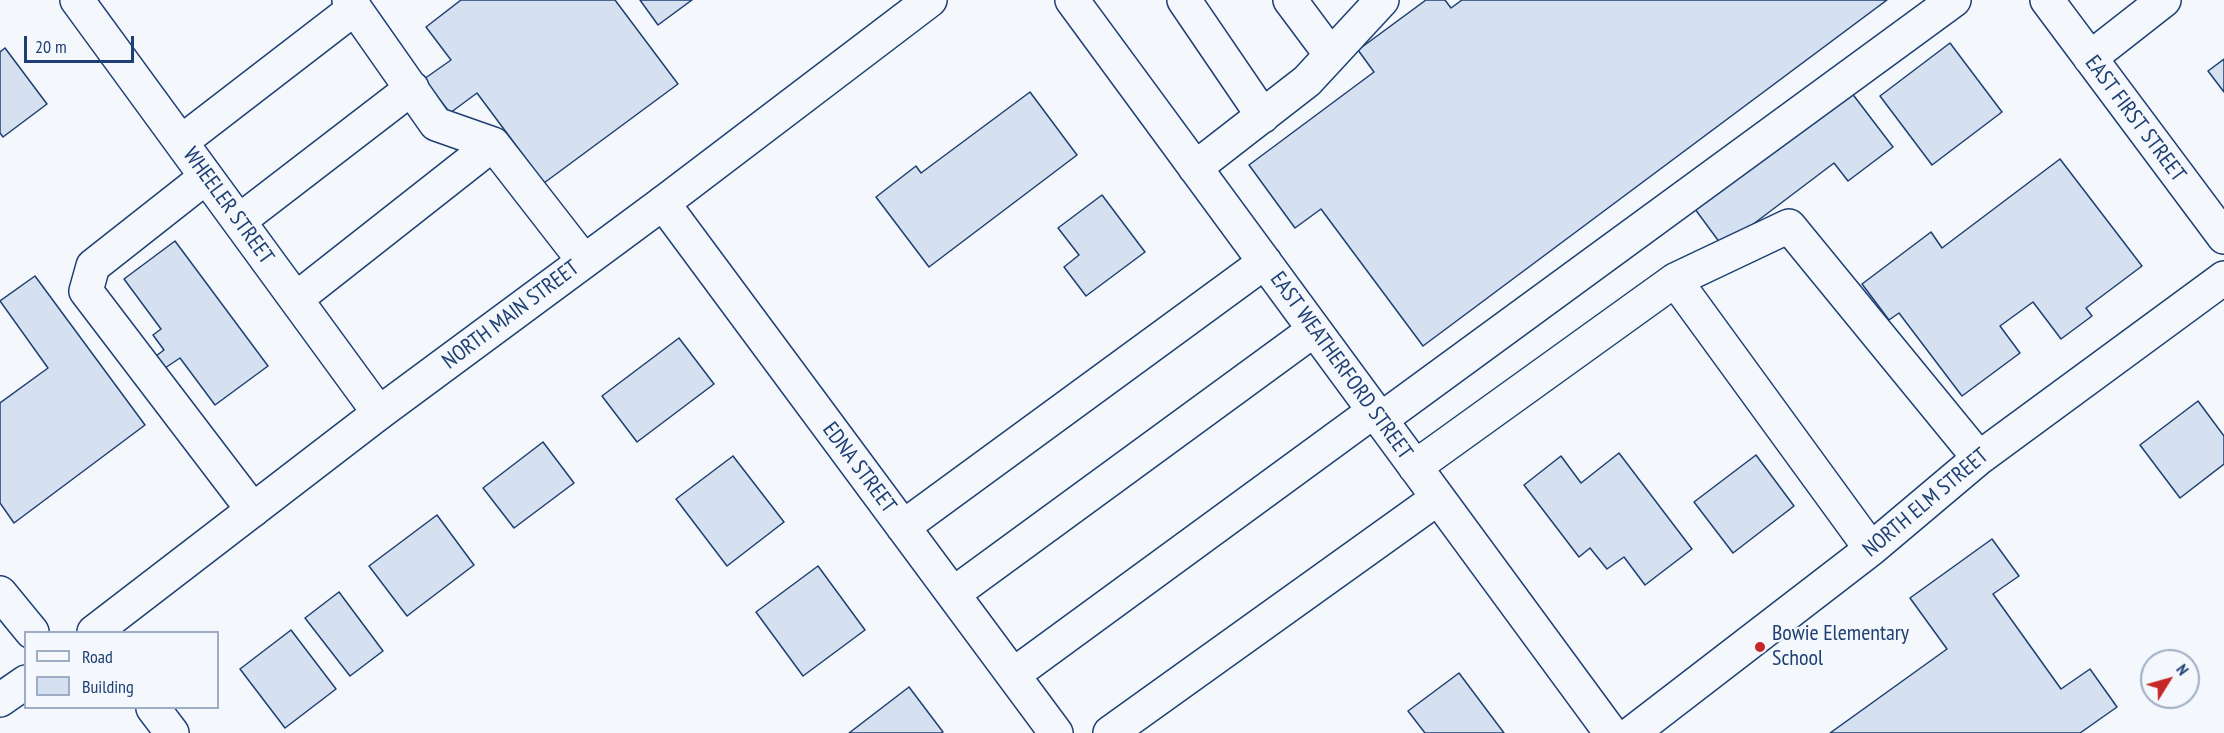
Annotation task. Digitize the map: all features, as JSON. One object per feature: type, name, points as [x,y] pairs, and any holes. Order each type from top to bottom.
[{"type":"street","name":"NORTH MAIN STREET","points":[[96,631],[379,413],[663,203],[930,0]]},
{"type":"street","name":"EAST WEATHERFORD STREET","points":[[1072,0],[1611,733]]},
{"type":"street","points":[[1184,0],[1263,116]]},
{"type":"street","points":[[1290,0],[1331,56]]},
{"type":"street","points":[[1195,168],[1307,81],[1382,0]]},
{"type":"street","points":[[1014,675],[1954,0]]},
{"type":"street","name":"EAST FIRST STREET","points":[[2047,0],[2224,237]]},
{"type":"street","points":[[2090,58],[2164,0]]},
{"type":"street","points":[[181,142],[352,4],[436,124],[493,144],[584,261]]},
{"type":"street","name":"WHEELER STREET","points":[[90,5],[181,142],[379,413]]},
{"type":"street","points":[[239,221],[412,88]]},
{"type":"street","points":[[296,299],[493,144]]},
{"type":"street","points":[[206,177],[93,266],[86,291],[253,510]]},
{"type":"street","name":"EDNA STREET","points":[[663,203],[1056,733]]},
{"type":"street","points":[[1415,467],[1675,280],[1789,226],[1979,458]]},
{"type":"street","points":[[903,527],[1265,262]]},
{"type":"street","name":"NORTH ELM STREET","points":[[1632,733],[1871,549],[1979,458],[2224,278]]},
{"type":"street","points":[[1675,280],[1871,549]]},
{"type":"street","points":[[953,594],[1314,330]]},
{"type":"street","points":[[1110,733],[1438,498]]},
{"type":"street","points":[[0,593],[30,631]]},
{"type":"street","points":[[0,700],[24,683]]},
{"type":"street","points":[[154,709],[172,733]]},
{"type":"building","points":[[461,0],[615,0],[678,84],[544,183],[477,93],[450,113],[424,79],[451,60],[426,27]]},
{"type":"building","points":[[640,0],[692,0],[658,25]]},
{"type":"building","points":[[1426,0],[1445,0],[1451,8],[1462,0],[1887,0],[1423,346],[1321,209],[1295,228],[1249,165],[1374,72],[1358,50]]},
{"type":"building","points":[[1950,43],[2002,112],[1932,165],[1880,96]]},
{"type":"building","points":[[5,48],[47,104],[3,137],[0,133],[0,52]]},
{"type":"building","points":[[2224,59],[2224,92],[2208,71]]},
{"type":"building","points":[[1030,92],[1077,155],[929,267],[876,197],[916,166],[921,173]]},
{"type":"building","points":[[1851,92],[1893,147],[1848,181],[1834,163],[1723,247],[1695,209]]},
{"type":"building","points":[[2060,159],[2142,266],[2086,308],[2092,316],[2061,339],[2033,302],[2000,326],[2020,353],[1962,396],[1899,313],[1889,320],[1862,284],[1931,232],[1942,248]]},
{"type":"building","points":[[1102,195],[1145,252],[1086,296],[1064,267],[1079,255],[1058,228]]},
{"type":"building","points":[[175,241],[268,366],[215,405],[180,358],[165,368],[156,356],[164,350],[153,335],[161,329],[124,279]]},
{"type":"building","points":[[35,276],[145,425],[14,523],[0,503],[0,403],[48,368],[0,301]]},
{"type":"building","points":[[679,338],[714,384],[637,442],[602,396]]},
{"type":"building","points":[[2198,401],[2224,436],[2224,464],[2180,498],[2140,445]]},
{"type":"building","points":[[543,442],[574,483],[514,528],[483,488]]},
{"type":"building","points":[[1619,453],[1692,549],[1645,585],[1624,557],[1607,569],[1590,548],[1579,557],[1524,485],[1561,456],[1581,483]]},
{"type":"building","points":[[1756,455],[1794,506],[1733,553],[1694,502]]},
{"type":"building","points":[[733,456],[784,522],[727,566],[676,499]]},
{"type":"building","points":[[437,515],[474,565],[407,616],[369,566]]},
{"type":"building","points":[[1992,539],[2019,576],[1993,594],[2061,689],[2090,669],[2117,707],[2080,733],[1830,733],[1947,649],[1910,598]]},
{"type":"building","points":[[818,566],[865,630],[803,676],[756,612]]},
{"type":"building","points":[[339,592],[383,651],[350,676],[305,618]]},
{"type":"building","points":[[291,630],[336,689],[285,728],[240,669]]},
{"type":"building","points":[[1459,673],[1504,733],[1425,733],[1408,711]]},
{"type":"building","points":[[909,687],[943,732],[849,733]]},
{"type":"place","name":"Bowie Elementary School","points":[[1760,647]]}]
